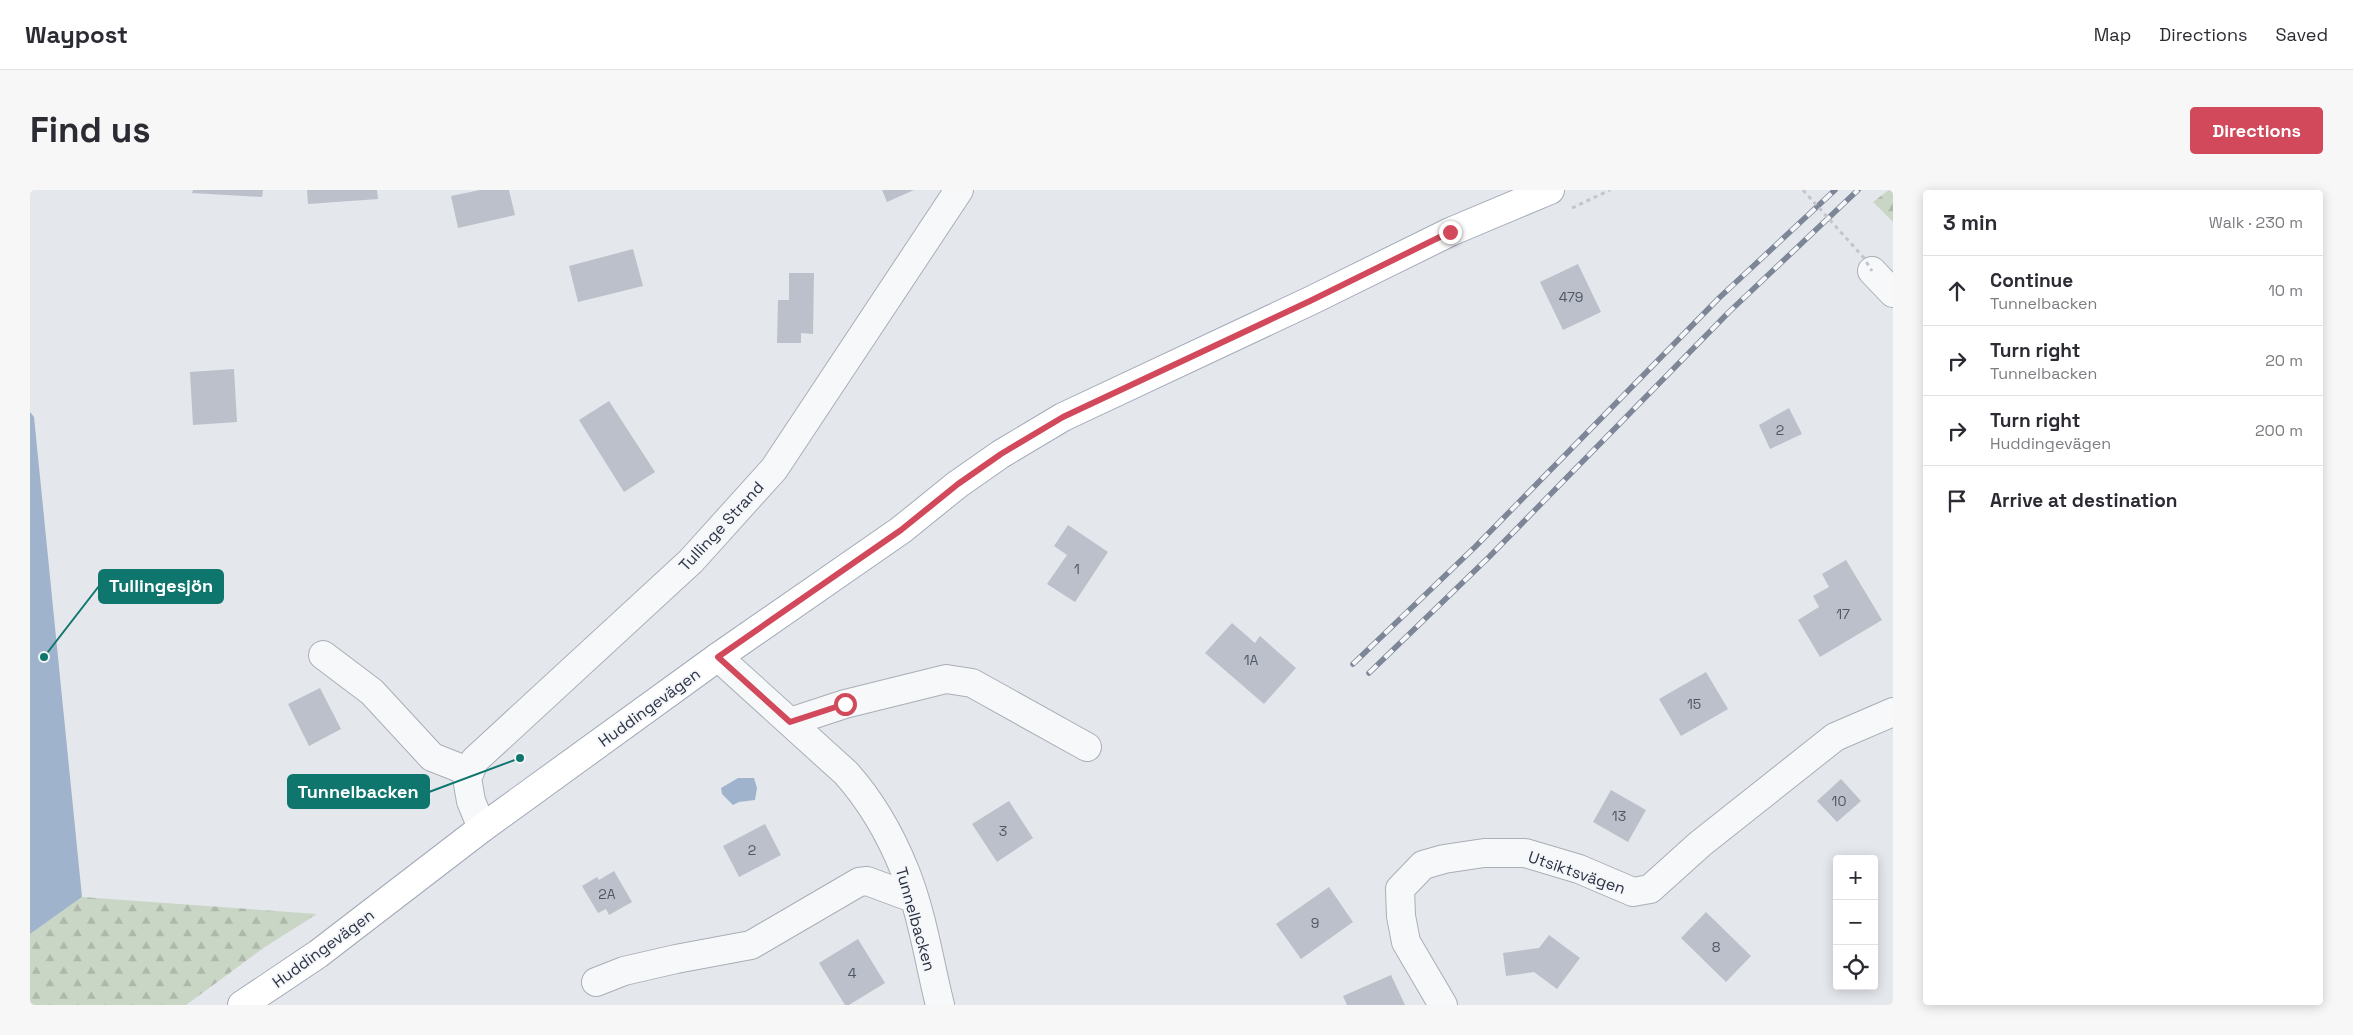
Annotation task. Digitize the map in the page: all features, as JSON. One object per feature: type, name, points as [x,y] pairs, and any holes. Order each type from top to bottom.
[{"type":"main road","name":"Huddingevägen","points":[[242,1005],[318,954],[482,828],[718,657],[901,530],[958,484],[1001,454],[1063,417],[1310,301],[1450,232],[1550,190]]},
{"type":"street","name":"Tullinge Strand","points":[[470,772],[475,760],[691,561],[774,469],[959,190]]},
{"type":"street","points":[[1872,271],[1893,294]]},
{"type":"street","points":[[323,655],[372,692],[432,757],[470,772],[466,778],[471,801],[482,828]]},
{"type":"street","name":"Tunnelbacken","points":[[718,657],[846,773],[862,792],[906,871],[940,1005]]},
{"type":"street","points":[[790,722],[845,704],[946,679],[972,683],[1087,747]]},
{"type":"street","name":"Utsiktsvägen","points":[[1442,1005],[1406,942],[1401,916],[1400,889],[1423,865],[1444,859],[1484,853],[1525,853],[1579,869],[1633,892],[1650,889],[1700,844],[1835,737],[1893,712]]},
{"type":"street","points":[[596,982],[624,971],[751,945],[860,882],[867,880],[913,898]]},
{"type":"path","points":[[1570,209],[1610,190]]},
{"type":"path","points":[[1803,190],[1864,258],[1872,271]]},
{"type":"green space","points":[[1889,190],[1893,190],[1893,222],[1873,202]]},
{"type":"green space","points":[[82,897],[317,914],[265,947],[186,1005],[30,1005],[30,934]]},
{"type":"water","points":[[30,412],[34,417],[82,897],[30,934]]},
{"type":"water","points":[[738,778],[754,778],[757,788],[755,800],[739,802],[733,805],[722,794],[721,788]]},
{"type":"building","points":[[193,190],[263,190],[262,197],[192,193]]},
{"type":"building","points":[[307,190],[377,190],[378,199],[308,204]]},
{"type":"building","points":[[480,190],[509,190],[515,215],[458,228],[451,196]]},
{"type":"building","points":[[882,190],[914,190],[887,202]]},
{"type":"building","points":[[633,249],[643,286],[578,302],[569,266]]},
{"type":"building","points":[[1578,264],[1601,312],[1563,330],[1540,282]]},
{"type":"building","points":[[789,273],[814,273],[813,334],[801,333],[801,343],[777,343],[778,300],[789,300]]},
{"type":"building","points":[[234,369],[237,422],[193,425],[190,372]]},
{"type":"building","points":[[609,401],[655,472],[624,492],[579,420]]},
{"type":"building","points":[[1789,408],[1802,434],[1770,449],[1759,425]]},
{"type":"building","points":[[1068,525],[1108,552],[1075,602],[1047,584],[1067,555],[1054,546]]},
{"type":"building","points":[[1846,560],[1882,620],[1820,657],[1798,620],[1819,607],[1813,596],[1829,587],[1822,574]]},
{"type":"building","points":[[1232,623],[1255,643],[1260,636],[1296,668],[1264,704],[1205,653]]},
{"type":"building","points":[[1706,672],[1728,709],[1681,736],[1659,699]]},
{"type":"building","points":[[320,688],[341,729],[309,746],[288,704]]},
{"type":"building","points":[[1841,779],[1861,801],[1837,822],[1817,801]]},
{"type":"building","points":[[1611,790],[1646,810],[1628,842],[1593,822]]},
{"type":"building","points":[[1009,801],[1033,838],[997,862],[972,824]]},
{"type":"building","points":[[765,824],[781,855],[739,877],[723,846]]},
{"type":"building","points":[[614,871],[632,902],[609,915],[606,909],[598,913],[582,886],[597,877],[599,880]]},
{"type":"building","points":[[1329,887],[1353,922],[1301,959],[1276,924]]},
{"type":"building","points":[[1706,912],[1751,956],[1726,982],[1681,938]]},
{"type":"building","points":[[1549,935],[1580,958],[1557,989],[1534,972],[1506,976],[1503,953],[1539,948]]},
{"type":"building","points":[[858,939],[885,983],[849,1005],[845,1005],[819,963]]},
{"type":"building","points":[[1391,975],[1405,1005],[1347,1005],[1343,996]]},
{"type":"railway","points":[[1353,664],[1476,546],[1719,298],[1835,190]]},
{"type":"railway","points":[[1369,673],[1489,557],[1729,312],[1858,190]]},
{"type":"place","name":"Tullingesjön","points":[[44,657]]},
{"type":"place","name":"Tunnelbacken","points":[[520,758]]},
{"type":"route","points":[[845,704],[790,722],[718,657],[901,530],[958,484],[1001,454],[1063,417],[1310,301],[1450,232]]}]
